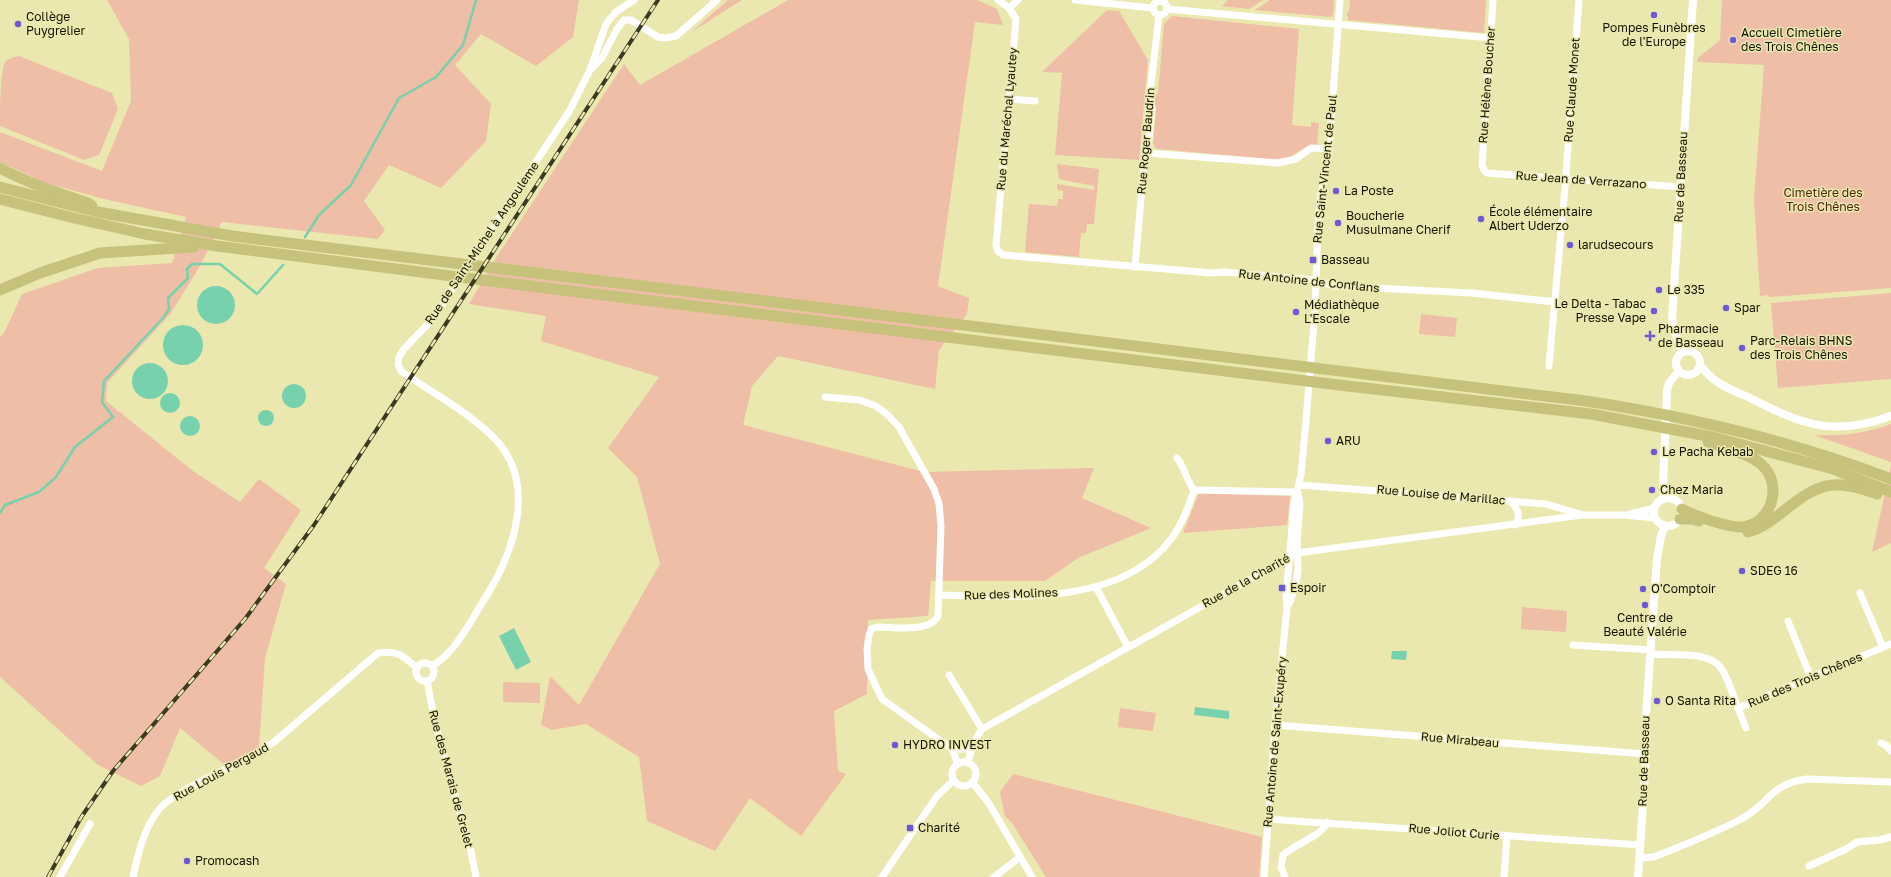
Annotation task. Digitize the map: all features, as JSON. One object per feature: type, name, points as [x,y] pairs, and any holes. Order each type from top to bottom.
[{"type":"highway","points":[[0,168],[48,190],[88,203],[98,212]]},
{"type":"highway","points":[[0,187],[98,212],[232,236],[1586,401],[1716,424],[1794,446],[1889,478]]},
{"type":"highway","points":[[0,199],[74,218],[146,234],[217,246],[538,287],[1595,415],[1713,436],[1833,468],[1891,492]]},
{"type":"highway","points":[[0,290],[40,273],[100,253],[217,246]]},
{"type":"highway","points":[[1595,415],[1615,422],[1656,429],[1707,441],[1751,458],[1761,464],[1768,472],[1773,484],[1773,495],[1766,513],[1751,524],[1742,527],[1681,514]]},
{"type":"highway","points":[[1681,514],[1724,532],[1733,533],[1747,532],[1764,526],[1805,494],[1817,488],[1828,485],[1849,486],[1869,491],[1891,500]]},
{"type":"street","name":"Rue de Saint-Michel à Angouleme","points":[[432,666],[450,651],[497,578],[514,536],[518,516],[519,498],[515,477],[509,460],[497,442],[474,421],[401,371],[398,364],[399,357],[403,350],[428,324],[442,305],[570,110],[590,70],[606,24],[616,12],[634,0]]},
{"type":"street","points":[[590,70],[602,58],[622,22],[628,20],[634,22],[658,37],[665,38],[676,36],[717,0]]},
{"type":"street","points":[[998,0],[1009,8],[1018,0]]},
{"type":"street","points":[[1075,0],[1153,8]]},
{"type":"street","points":[[1153,8],[1156,2],[1161,0],[1168,8]]},
{"type":"street","name":"Rue Saint-Vincent de Paul","points":[[1307,408],[1313,338],[1320,200],[1329,149],[1340,0]]},
{"type":"street","name":"Rue Hélène Boucher","points":[[1484,170],[1482,165],[1493,0]]},
{"type":"street","name":"Rue Claude Monet","points":[[1549,366],[1566,179],[1579,0]]},
{"type":"street","name":"Rue de Basseau","points":[[1683,352],[1674,331],[1672,318],[1693,0]]},
{"type":"street","name":"Rue du Maréchal Lyautey","points":[[996,245],[1016,19],[1009,8]]},
{"type":"street","points":[[1153,8],[1154,12],[1159,15],[1166,13],[1168,8]]},
{"type":"street","points":[[1168,8],[1491,38]]},
{"type":"street","name":"Rue Roger Baudrin","points":[[1135,267],[1144,165],[1147,153],[1152,109],[1150,93],[1159,15]]},
{"type":"street","points":[[1008,99],[1035,101]]},
{"type":"street","points":[[1147,153],[1278,163],[1296,159],[1311,148],[1329,149]]},
{"type":"street","name":"Rue Jean de Verrazano","points":[[1484,170],[1488,173],[1680,187]]},
{"type":"street","name":"Rue Antoine de Conflans","points":[[996,245],[998,251],[1003,255],[1135,267],[1212,273],[1224,272],[1316,280],[1333,286],[1472,293],[1555,302]]},
{"type":"street","points":[[1710,377],[1700,365],[1698,358],[1693,353],[1683,352],[1676,361],[1679,371],[1685,375],[1693,374],[1710,377],[1781,414],[1802,422],[1822,427],[1848,428],[1872,423],[1891,416]]},
{"type":"street","points":[[1693,374],[1700,365]]},
{"type":"street","points":[[1664,498],[1667,391],[1669,383],[1679,371]]},
{"type":"street","points":[[825,397],[859,400],[876,406],[888,415],[899,427],[934,489],[939,504],[941,525],[938,616],[932,624],[922,627],[877,627],[871,629],[868,635],[868,669],[882,699],[952,749],[958,764]]},
{"type":"street","name":"Rue Antoine de Saint-Exupéry","points":[[1264,877],[1275,725],[1287,608],[1286,598],[1294,555],[1294,502],[1300,485],[1307,408]]},
{"type":"street","points":[[1177,458],[1183,466],[1194,490],[1298,492]]},
{"type":"street","name":"Rue Louise de Marillac","points":[[1300,485],[1553,505],[1582,515]]},
{"type":"street","name":"Rue des Molines","points":[[939,595],[1052,595],[1096,587],[1126,576],[1154,557],[1172,538],[1183,520],[1194,490]]},
{"type":"street","points":[[1664,498],[1675,499],[1679,502],[1681,514],[1674,525],[1665,526],[1658,522],[1655,518],[1654,508],[1659,500],[1664,498]]},
{"type":"street","points":[[1511,501],[1519,513],[1519,517],[1515,525]]},
{"type":"street","name":"Rue de la Charité","points":[[1624,515],[1654,508]]},
{"type":"street","name":"Rue de la Charité","points":[[982,729],[1294,555],[1582,515],[1624,515],[1655,518]]},
{"type":"street","name":"Rue de Basseau","points":[[1638,877],[1646,754],[1646,715],[1657,559],[1661,536],[1665,526]]},
{"type":"street","points":[[1096,587],[1128,647]]},
{"type":"street","points":[[1860,593],[1883,647]]},
{"type":"street","points":[[1788,621],[1811,678]]},
{"type":"street","name":"Rue des Trois Chênes","points":[[1573,645],[1706,658],[1715,662],[1721,669],[1738,708],[1891,644]]},
{"type":"street","name":"Rue Louis Pergaud","points":[[133,877],[138,854],[146,832],[157,812],[165,802],[206,777],[258,754],[378,653],[395,652],[402,655],[417,668]]},
{"type":"street","points":[[424,663],[432,666],[434,675],[427,681],[419,678],[416,674],[417,668],[424,663]]},
{"type":"street","points":[[949,675],[982,729],[976,737],[971,749],[968,763]]},
{"type":"street","name":"Rue des Marais de Grelet","points":[[427,681],[436,727],[471,852],[476,877]]},
{"type":"street","points":[[1738,708],[1746,728]]},
{"type":"street","name":"Rue Mirabeau","points":[[1275,725],[1646,754]]},
{"type":"street","points":[[1881,743],[1886,745],[1891,750]]},
{"type":"street","points":[[952,749],[971,749]]},
{"type":"street","points":[[954,780],[953,769],[958,764],[968,763]]},
{"type":"street","points":[[954,780],[963,785],[972,782],[975,776],[975,770],[968,763]]},
{"type":"street","points":[[1639,858],[1654,857],[1741,819],[1781,786],[1795,780],[1807,779],[1891,782]]},
{"type":"street","points":[[882,877],[937,796],[954,780]]},
{"type":"street","points":[[972,782],[988,802],[1032,877]]},
{"type":"street","name":"Rue Joliot Curie","points":[[1268,819],[1640,845]]},
{"type":"street","points":[[1285,877],[1281,867],[1283,855],[1321,832],[1326,826],[1327,822]]},
{"type":"street","points":[[60,877],[90,824]]},
{"type":"street","points":[[1504,877],[1507,836]]},
{"type":"street","points":[[1809,866],[1846,849],[1857,842],[1880,840],[1891,837]]},
{"type":"street","points":[[994,877],[1020,857]]},
{"type":"green space","points":[[107,0],[579,0],[573,37],[536,66],[481,34],[455,65],[491,104],[486,141],[441,188],[389,165],[364,201],[385,230],[378,239],[222,222],[200,266],[171,313],[107,383],[106,401],[193,471],[240,502],[259,479],[301,510],[264,568],[286,584],[265,658],[259,747],[225,765],[180,728],[160,776],[141,786],[98,765],[0,677],[0,337],[4,333],[22,294],[98,268],[172,263],[186,217],[104,199],[46,183],[0,162],[0,132],[102,171],[131,101],[129,39]]},
{"type":"green space","points":[[728,0],[742,0],[690,33]]},
{"type":"green space","points":[[788,0],[977,0],[997,9],[1003,25],[975,22],[938,286],[969,298],[967,314],[939,350],[935,389],[778,356],[752,386],[743,425],[924,472],[1094,468],[1082,498],[1151,528],[1078,558],[1045,581],[931,581],[928,616],[868,620],[867,694],[834,711],[838,771],[846,774],[801,836],[750,798],[715,851],[647,821],[639,757],[586,724],[552,730],[541,725],[550,676],[579,705],[660,564],[637,477],[608,448],[659,377],[541,341],[546,316],[469,304],[496,258],[624,64],[640,85]]},
{"type":"green space","points":[[1228,0],[1263,0],[1249,9],[1222,6]]},
{"type":"green space","points":[[1270,0],[1334,0],[1333,16],[1330,17],[1255,10]]},
{"type":"green space","points":[[1350,0],[1486,0],[1484,33],[1348,20],[1347,13],[1349,10]]},
{"type":"green space","name":"Cimetière des Trois Chênes","points":[[1722,0],[1891,0],[1891,288],[1770,297],[1767,295],[1760,296],[1754,200],[1764,65],[1697,62],[1698,58],[1720,40]]},
{"type":"green space","points":[[1107,10],[1119,11],[1148,60],[1139,160],[1055,155],[1062,73],[1042,72]]},
{"type":"green space","points":[[1172,16],[1299,29],[1292,125],[1311,127],[1311,122],[1319,123],[1317,146],[1306,147],[1281,160],[1155,148],[1153,142],[1156,109],[1154,95],[1158,93],[1164,24]]},
{"type":"green space","points":[[19,56],[112,93],[118,109],[99,155],[84,160],[0,126],[3,68],[6,61]]},
{"type":"green space","points":[[1057,164],[1099,169],[1094,224],[1087,224],[1086,233],[1081,233],[1079,257],[1025,252],[1029,204],[1057,206],[1058,199],[1063,199],[1063,191],[1057,190],[1057,184],[1094,190],[1094,186],[1059,179]]},
{"type":"green space","points":[[1891,293],[1891,379],[1778,388],[1771,303]]},
{"type":"green space","points":[[1421,314],[1457,318],[1455,337],[1419,334]]},
{"type":"green space","points":[[1891,424],[1891,462],[1814,435],[1853,434]]},
{"type":"green space","points":[[1891,466],[1891,543],[1872,552]]},
{"type":"green space","points":[[1199,493],[1290,496],[1287,525],[1183,533]]},
{"type":"green space","points":[[1522,607],[1567,611],[1566,632],[1521,629]]},
{"type":"green space","points":[[503,682],[540,683],[540,703],[503,702]]},
{"type":"green space","points":[[1120,708],[1156,713],[1153,731],[1118,727]]},
{"type":"green space","points":[[1013,774],[1262,837],[1259,877],[1046,877],[1012,823],[1005,816],[1000,792]]},
{"type":"shaded area","points":[[216,286],[226,289],[232,295],[235,305],[232,315],[226,321],[216,324],[206,321],[200,315],[197,305],[200,295],[206,289]]},
{"type":"shaded area","points":[[183,325],[191,327],[197,331],[201,337],[203,345],[201,353],[197,359],[191,363],[183,365],[175,363],[169,359],[165,353],[163,345],[165,337],[169,331],[175,327]]},
{"type":"shaded area","points":[[153,363],[163,368],[167,374],[167,388],[163,394],[157,398],[147,399],[137,394],[133,388],[132,378],[137,368],[143,364]]},
{"type":"shaded area","points":[[294,384],[303,387],[306,396],[303,405],[294,408],[285,405],[282,396],[285,387]]},
{"type":"shaded area","points":[[166,393],[174,393],[180,399],[180,407],[174,413],[166,413],[160,407],[160,399]]},
{"type":"shaded area","points":[[266,410],[272,412],[274,418],[272,424],[266,426],[260,424],[258,418],[260,412]]},
{"type":"shaded area","points":[[186,416],[194,416],[200,422],[200,430],[194,436],[186,436],[180,430],[180,422]]},
{"type":"shaded area","points":[[514,628],[531,662],[516,670],[499,636]]},
{"type":"shaded area","points":[[1392,651],[1407,651],[1406,660],[1391,659]]},
{"type":"shaded area","points":[[1195,707],[1229,711],[1229,719],[1194,715]]},
{"type":"waterway","points":[[305,237],[319,215],[351,185],[399,98],[436,77],[463,45],[476,0]]},
{"type":"waterway","points":[[0,513],[5,505],[39,492],[56,477],[75,447],[113,417],[102,402],[104,381],[163,318],[169,309],[168,298],[188,278],[187,269],[192,264],[220,264],[257,294],[283,265]]},
{"type":"railway","points":[[48,877],[82,816],[113,771],[245,619],[314,525],[658,0]]},
{"type":"place","name":"Pompes Funèbres de l'Europe","points":[[1654,15]]},
{"type":"place","name":"Collège Puygrelier","points":[[18,24]]},
{"type":"place","name":"Accueil Cimetière des Trois Chênes","points":[[1733,40]]},
{"type":"place","name":"La Poste","points":[[1336,191]]},
{"type":"place","name":"École élémentaire Albert Uderzo","points":[[1481,219]]},
{"type":"place","name":"Boucherie Musulmane Cherif","points":[[1338,223]]},
{"type":"place","name":"larudsecours","points":[[1570,245]]},
{"type":"place","name":"Basseau","points":[[1313,260]]},
{"type":"place","name":"Le 335","points":[[1659,290]]},
{"type":"place","name":"Spar","points":[[1726,308]]},
{"type":"place","name":"Le Delta - Tabac Presse Vape","points":[[1654,311]]},
{"type":"place","name":"Médiathèque L'Escale","points":[[1296,312]]},
{"type":"place","name":"Pharmacie de Basseau","points":[[1650,336]]},
{"type":"place","name":"Parc-Relais BHNS des Trois Chênes","points":[[1742,348]]},
{"type":"place","name":"ARU","points":[[1328,441]]},
{"type":"place","name":"Le Pacha Kebab","points":[[1654,452]]},
{"type":"place","name":"Chez Maria","points":[[1652,490]]},
{"type":"place","name":"SDEG 16","points":[[1742,571]]},
{"type":"place","name":"Espoir","points":[[1282,588]]},
{"type":"place","name":"O'Comptoir","points":[[1643,589]]},
{"type":"place","name":"Centre de Beauté Valérie","points":[[1645,605]]},
{"type":"place","name":"O Santa Rita","points":[[1657,701]]},
{"type":"place","name":"HYDRO INVEST","points":[[895,745]]},
{"type":"place","name":"Charité","points":[[910,828]]},
{"type":"place","name":"Promocash","points":[[187,861]]}]
